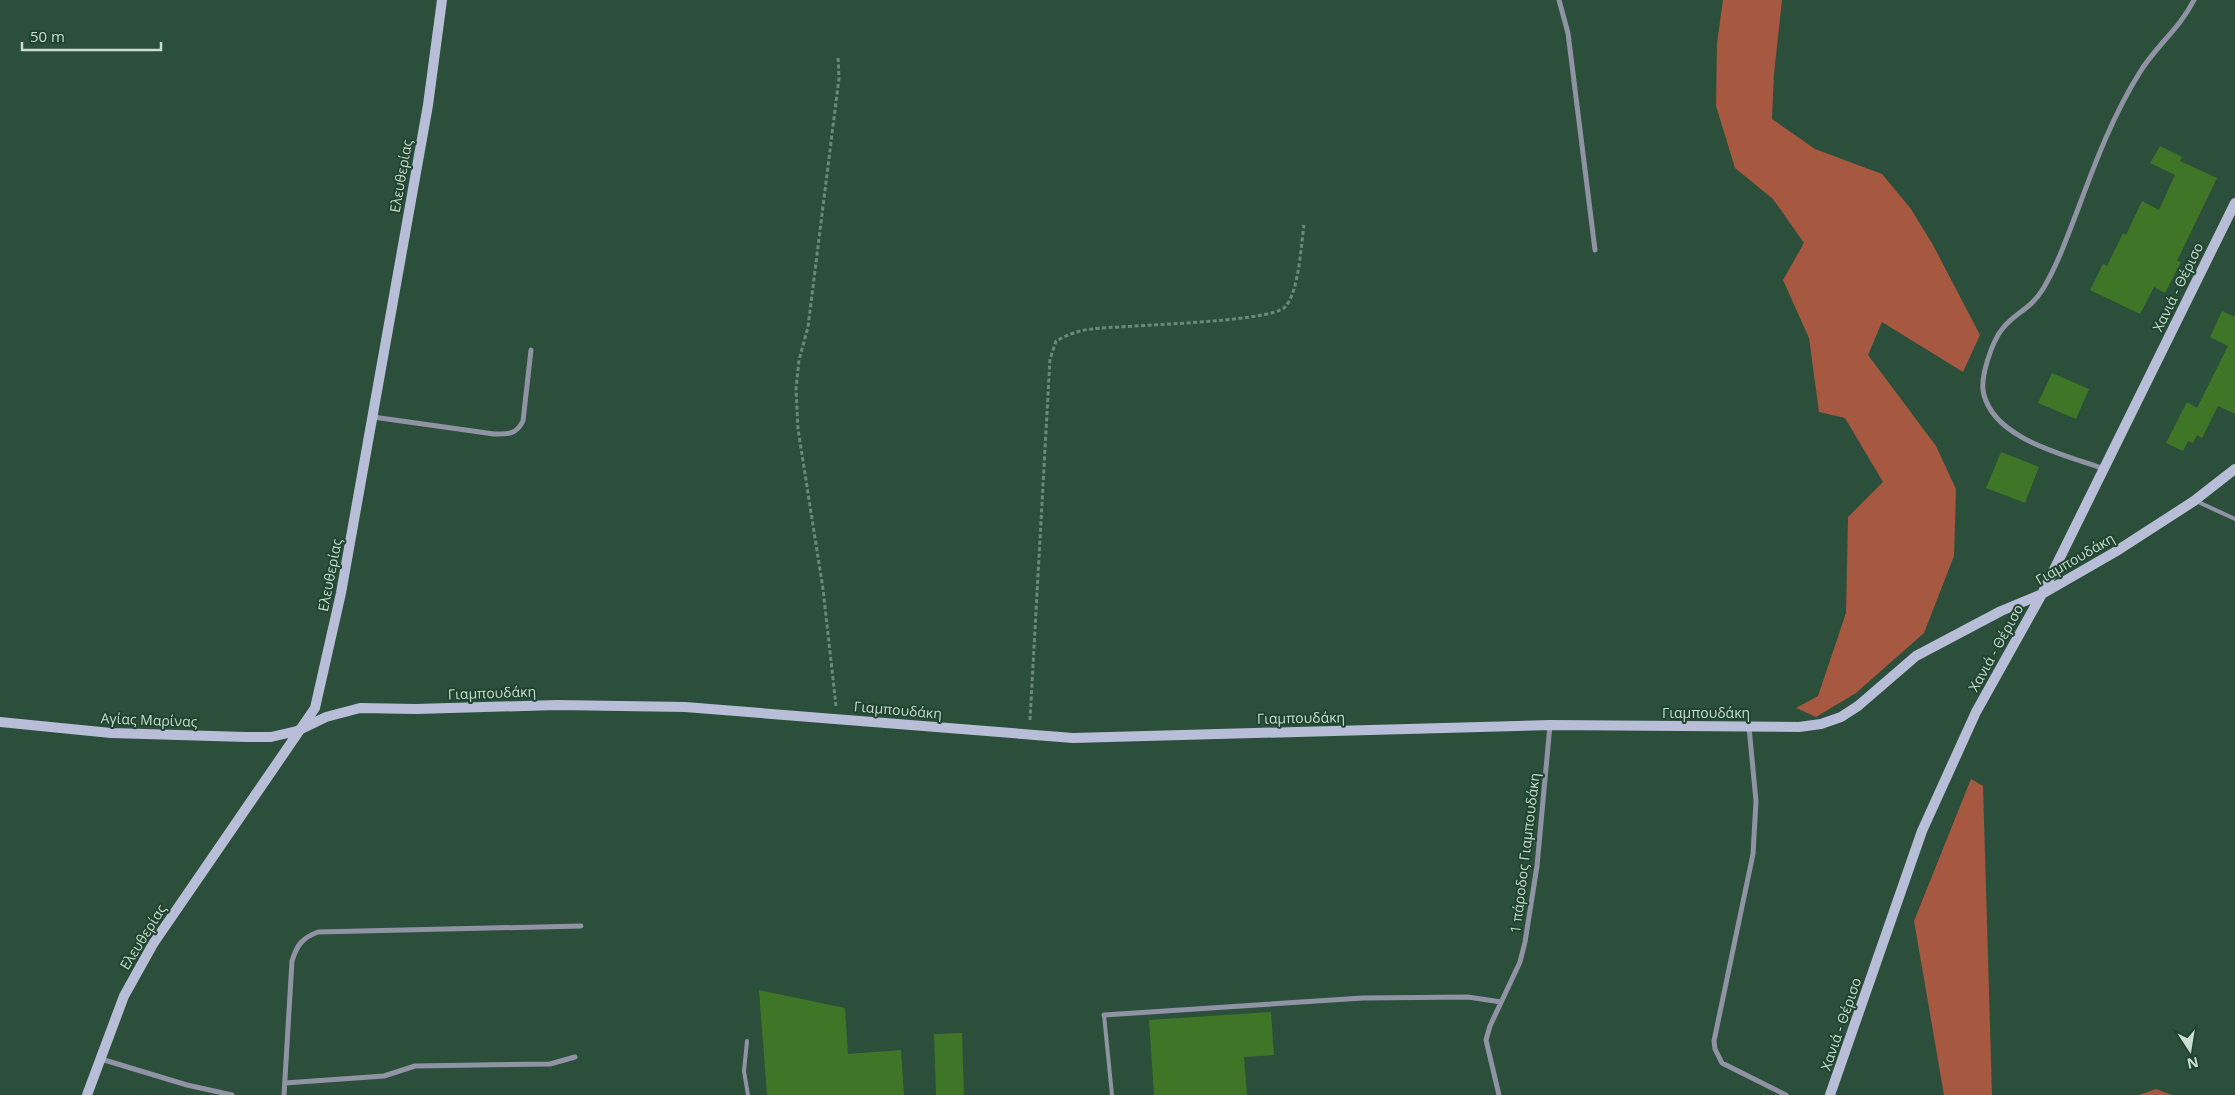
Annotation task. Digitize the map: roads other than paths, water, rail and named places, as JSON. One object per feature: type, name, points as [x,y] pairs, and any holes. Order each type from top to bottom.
[{"type":"main road","name":"Ελευθερίας","points":[[87,1095],[124,996],[153,944],[266,782],[297,731],[311,714],[318,698],[341,593],[428,105],[442,0]]},
{"type":"main road","name":"Χανιά - Θέρισο","points":[[1830,1095],[1922,831],[1976,712],[2042,594],[2235,203]]},
{"type":"main road","name":"Γιαμπουδάκη","points":[[297,731],[326,717],[360,708],[416,709],[556,705],[684,707],[1073,738],[1550,725],[1800,727],[1821,724],[1840,718],[1858,706],[1916,656],[2001,611],[2042,594],[2115,552],[2194,500],[2235,469]]},
{"type":"main road","name":"Αγίας Μαρίνας","points":[[0,722],[130,734],[271,737],[297,731]]},
{"type":"street","points":[[1560,0],[1568,33],[1595,250]]},
{"type":"street","points":[[2104,469],[2031,442],[2006,428],[1991,412],[1983,394],[1984,375],[1995,341],[2003,327],[2034,303],[2058,261],[2102,145],[2140,71],[2184,18],[2194,0]]},
{"type":"street","points":[[372,417],[494,434],[511,434],[519,430],[523,422],[531,350]]},
{"type":"street","name":"1 πάροδος Γιαμπουδάκη","points":[[1499,1095],[1486,1040],[1490,1026],[1520,962],[1525,942],[1537,866],[1550,725]]},
{"type":"street","points":[[1749,727],[1756,801],[1752,854],[1714,1041],[1715,1049],[1722,1063],[1786,1095]]},
{"type":"street","points":[[284,1095],[292,961],[296,947],[308,936],[318,932],[581,926]]},
{"type":"street","points":[[1104,1015],[1363,998],[1468,997],[1501,1002]]},
{"type":"street","points":[[285,1083],[384,1076],[415,1066],[550,1064],[575,1057]]},
{"type":"street","points":[[101,1058],[187,1085],[232,1095]]},
{"type":"lane","points":[[2194,500],[2235,519]]},
{"type":"lane","points":[[1104,1015],[1112,1095]]},
{"type":"lane","points":[[747,1041],[744,1071],[748,1095]]}]
